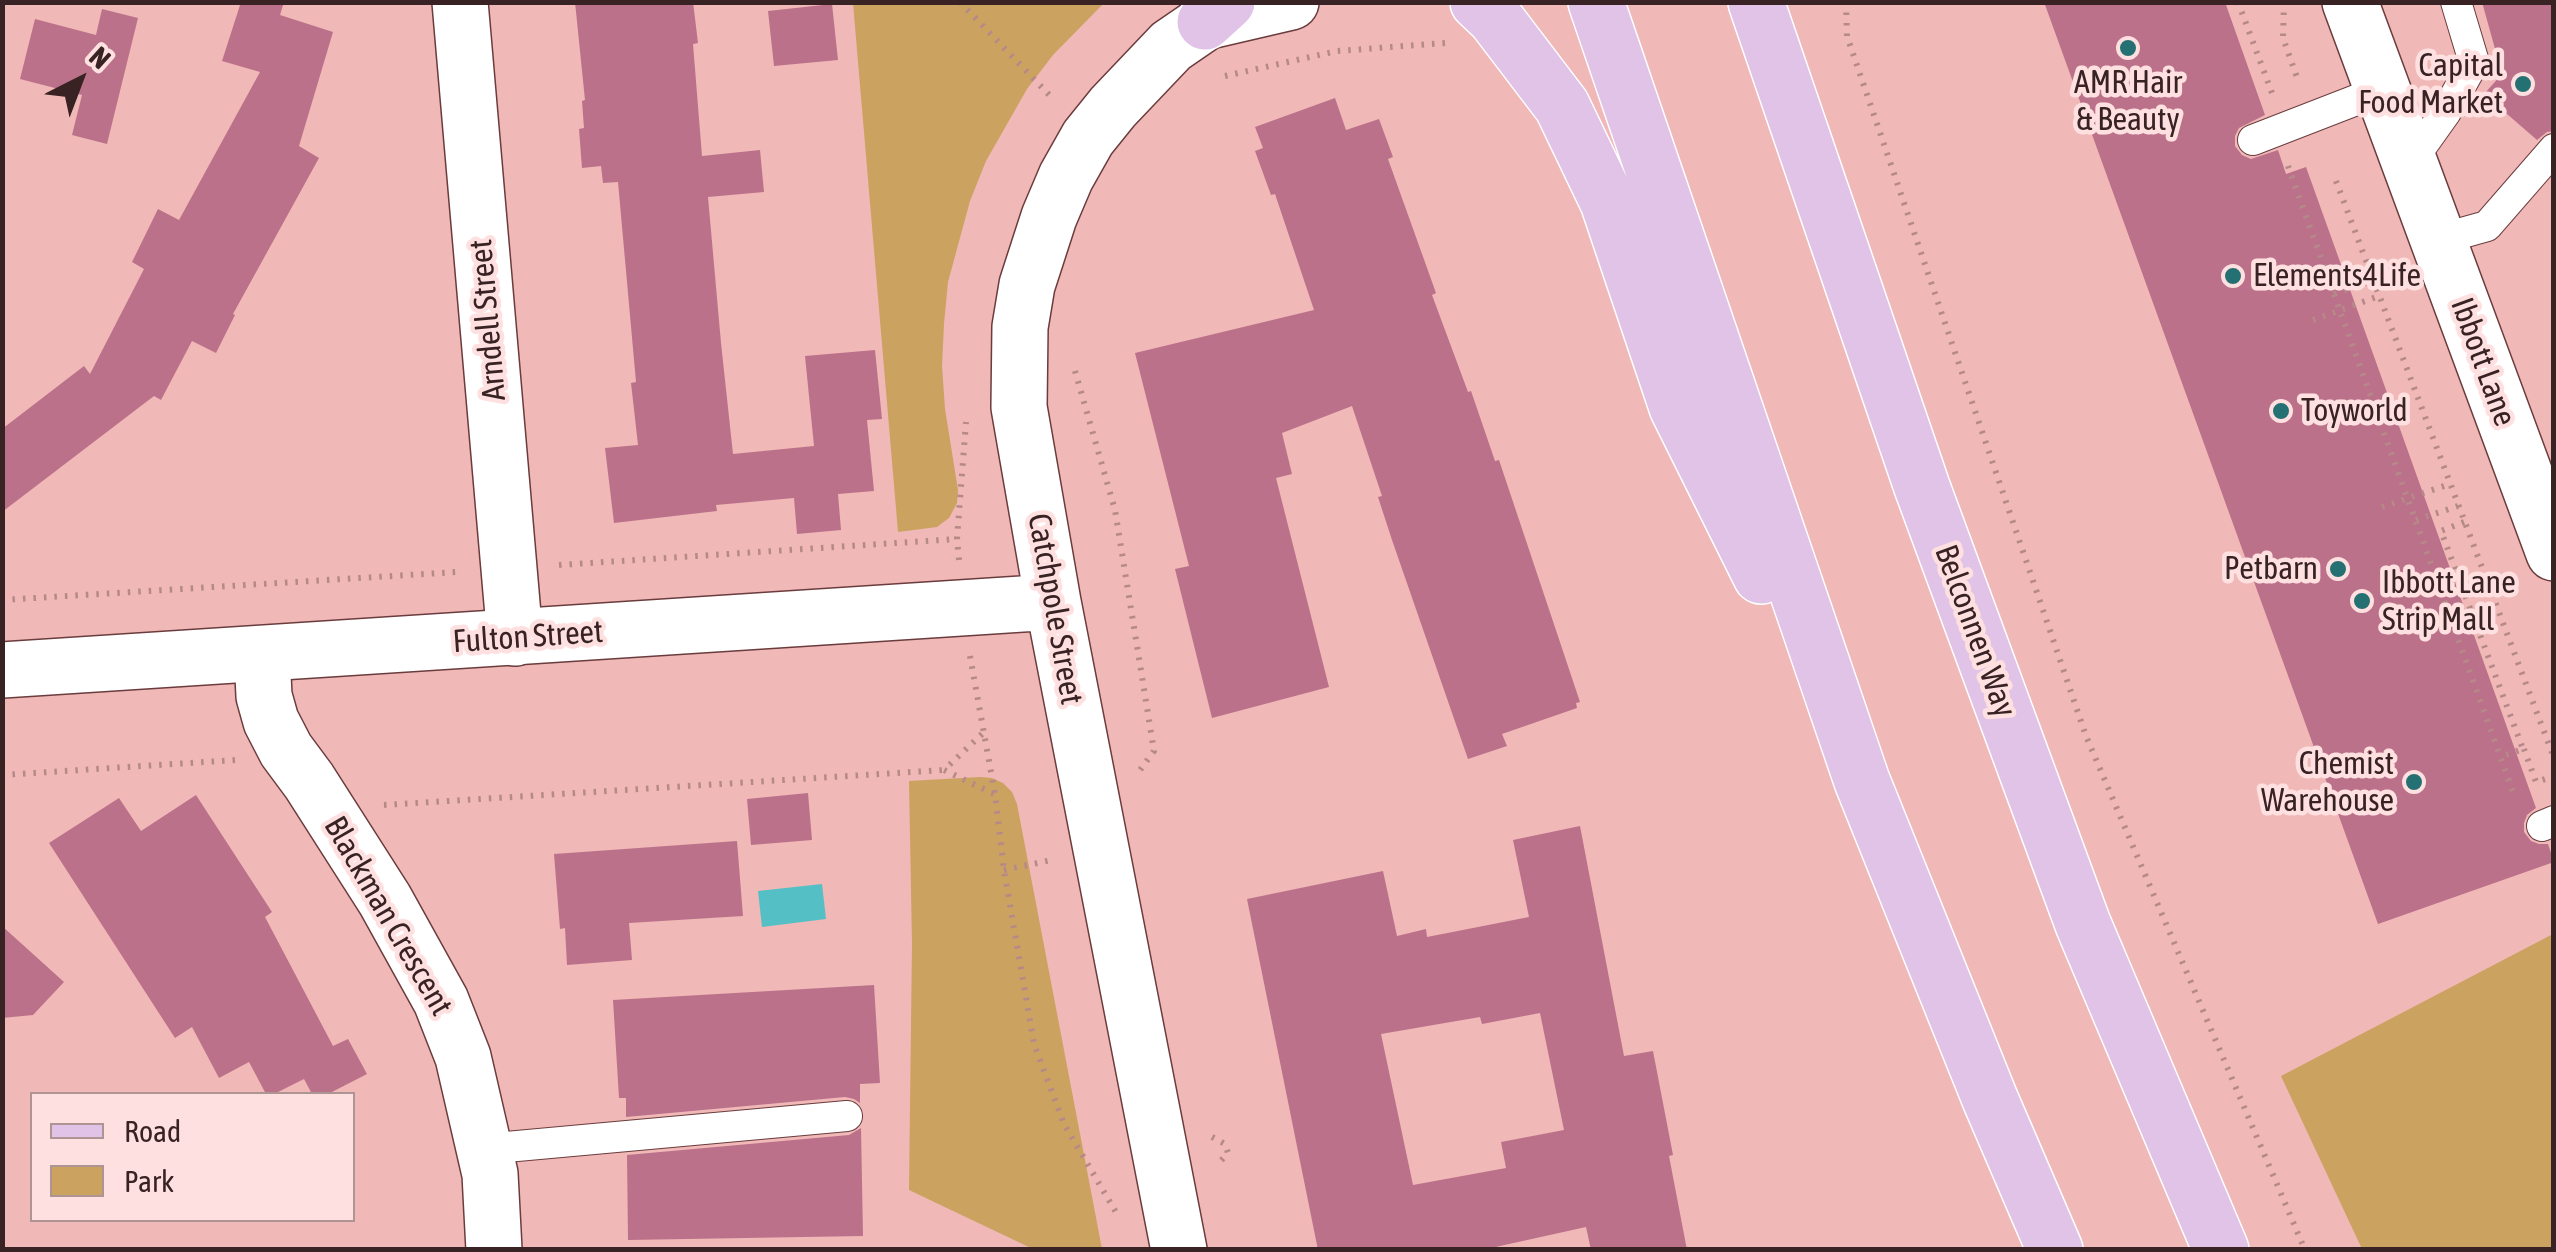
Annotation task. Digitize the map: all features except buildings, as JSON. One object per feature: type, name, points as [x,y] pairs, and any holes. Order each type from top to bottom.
[{"type":"main road","points":[[1596,2],[1862,781],[2055,1250]]},
{"type":"main road","name":"Belconnen Way","points":[[1764,10],[1922,488],[2083,924],[2221,1250]]},
{"type":"main road","points":[[1465,22],[1495,18],[1562,106],[1608,202],[1677,406],[1862,781]]},
{"type":"street","name":"Arndell Street","points":[[460,2],[515,638]]},
{"type":"street","name":"Catchpole Street","points":[[1179,1250],[1019,407],[1020,326],[1048,217],[1088,138],[1113,107],[1170,46],[1222,9],[1291,2]]},
{"type":"street","name":"Ibbott Lane","points":[[2350,2],[2437,240],[2544,496],[2554,553]]},
{"type":"street","name":"Fulton Street","points":[[2,670],[1053,602]]},
{"type":"street","name":"Blackman Crescent","points":[[262,654],[264,696],[278,736],[385,900],[442,1001],[462,1057],[490,1174],[494,1250]]},
{"type":"lane","points":[[2410,164],[2474,62],[2456,2]]},
{"type":"lane","points":[[2253,140],[2382,90]]},
{"type":"lane","points":[[2437,240],[2487,226],[2554,149]]},
{"type":"lane","points":[[484,1149],[847,1116]]},
{"type":"path","points":[[960,2],[1088,138]]},
{"type":"path","points":[[1846,2],[1847,36],[2086,736],[2305,1250]]},
{"type":"path","points":[[2238,2],[2249,32]]},
{"type":"path","points":[[2282,38],[2284,2]]},
{"type":"path","points":[[1213,78],[1465,22]]},
{"type":"path","points":[[2288,164],[2513,792]]},
{"type":"path","points":[[2336,181],[2554,758]]},
{"type":"path","points":[[2334,294],[2373,280]]},
{"type":"path","points":[[2313,320],[2379,296]]},
{"type":"path","points":[[1071,358],[1115,510],[1154,751],[1137,774]]},
{"type":"path","points":[[2382,507],[2450,484]]},
{"type":"path","points":[[2416,520],[2458,506]]},
{"type":"path","points":[[2464,522],[2441,531],[2536,782],[2554,776]]},
{"type":"path","points":[[970,650],[1034,1044],[1064,1124],[1119,1218]]},
{"type":"path","points":[[944,770],[982,733]]},
{"type":"path","points":[[2500,756],[2524,749]]},
{"type":"path","points":[[2,775],[253,758]]},
{"type":"path","points":[[375,806],[944,770],[995,794]]},
{"type":"green space","points":[[853,3],[1104,3],[1053,55],[1027,89],[986,161],[970,201],[948,282],[942,366],[957,503],[949,518],[937,527],[898,532]]},
{"type":"green space","points":[[980,777],[1003,783],[1017,804],[1102,1249],[1033,1249],[909,1190],[909,781]]},
{"type":"green space","points":[[2553,934],[2553,1249],[2362,1249],[2281,1076]]},
{"type":"water","points":[[822,884],[826,919],[762,927],[758,891]]},
{"type":"place","name":"AMR Hair & Beauty","points":[[2128,48]]},
{"type":"place","name":"Capital Food Market","points":[[2523,84]]},
{"type":"place","name":"Elements4Life","points":[[2233,276]]},
{"type":"place","name":"Toyworld","points":[[2281,411]]},
{"type":"place","name":"Petbarn","points":[[2338,569]]},
{"type":"place","name":"Ibbott Lane Strip Mall","points":[[2362,601]]},
{"type":"place","name":"Chemist Warehouse","points":[[2414,782]]}]
